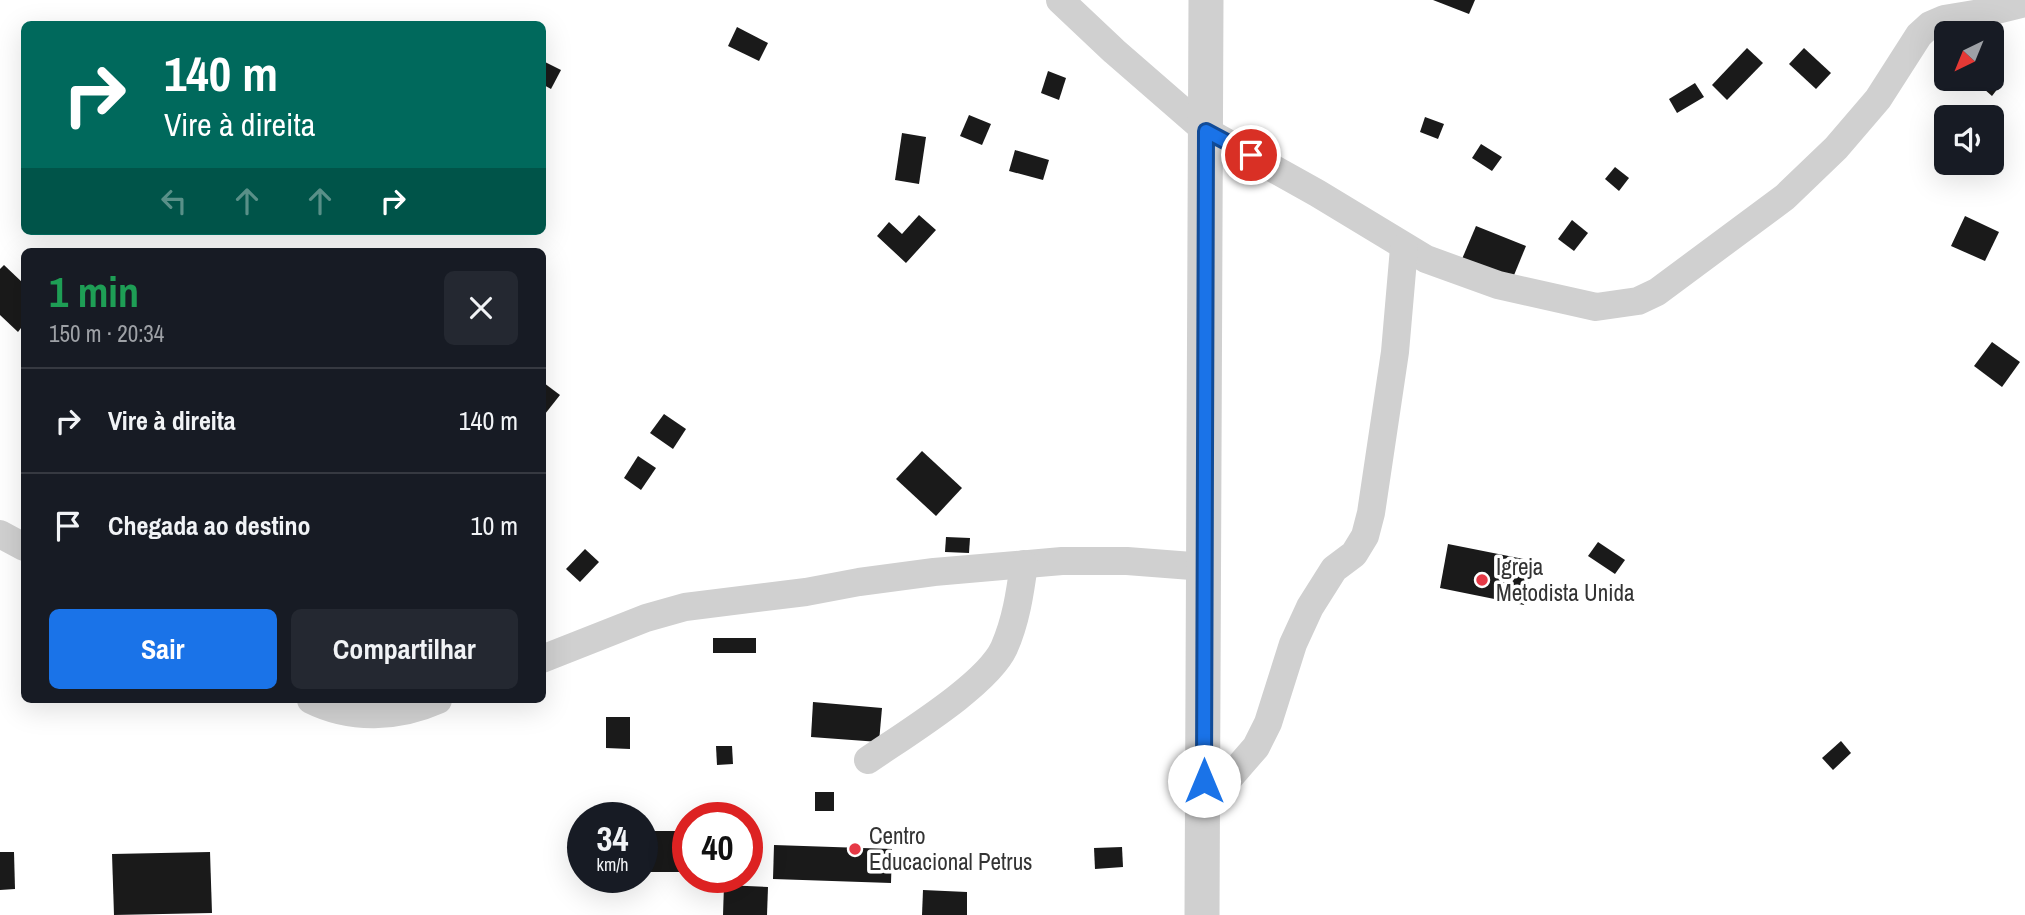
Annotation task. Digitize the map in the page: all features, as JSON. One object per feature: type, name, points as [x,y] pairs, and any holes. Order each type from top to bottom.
[{"type":"street","points":[[1060,0],[1206,131],[1317,193],[1404,248],[1449,269],[1498,285],[1596,307],[1638,301],[1657,292],[1785,197],[1836,148],[1878,99],[1919,35],[1930,25],[1944,19],[1993,11],[2025,2]]},
{"type":"street","points":[[1202,915],[1206,0]]},
{"type":"street","points":[[1203,808],[1256,747],[1268,723],[1293,644],[1310,607],[1334,569],[1354,554],[1365,536],[1371,513],[1395,352],[1404,248]]},
{"type":"street","points":[[0,534],[21,545]]},
{"type":"street","points":[[546,657],[646,618],[685,607],[806,593],[859,582],[1024,564],[1127,561],[1205,567]]},
{"type":"street","points":[[868,760],[947,705],[985,673],[1003,651],[1016,616],[1024,564]]},
{"type":"street","points":[[318,703],[359,715],[388,714],[432,703]]},
{"type":"building","points":[[1433,0],[1475,0],[1469,14]]},
{"type":"building","points":[[737,27],[768,43],[759,61],[728,46]]},
{"type":"building","points":[[1747,48],[1763,63],[1727,100],[1712,85]]},
{"type":"building","points":[[1804,48],[1831,73],[1816,89],[1789,64]]},
{"type":"building","points":[[546,62],[561,70],[551,89],[546,86]]},
{"type":"building","points":[[1048,71],[1066,78],[1059,100],[1041,93]]},
{"type":"building","points":[[1695,83],[1704,97],[1677,113],[1669,99]]},
{"type":"building","points":[[969,115],[991,124],[982,145],[960,136]]},
{"type":"building","points":[[1425,117],[1444,124],[1438,139],[1420,132]]},
{"type":"building","points":[[902,133],[926,137],[919,184],[895,180]]},
{"type":"building","points":[[1481,144],[1502,157],[1492,171],[1472,158]]},
{"type":"building","points":[[1015,150],[1049,160],[1043,180],[1009,171]]},
{"type":"building","points":[[1615,167],[1629,178],[1619,191],[1605,179]]},
{"type":"building","points":[[919,215],[936,230],[906,263],[877,236],[889,222],[902,234]]},
{"type":"building","points":[[1965,216],[1999,232],[1985,261],[1951,246]]},
{"type":"building","points":[[1572,220],[1588,233],[1574,251],[1558,239]]},
{"type":"building","points":[[1476,226],[1526,246],[1512,280],[1462,259]]},
{"type":"building","points":[[4,265],[21,281],[21,328],[18,332],[0,315],[0,269]]},
{"type":"building","points":[[1992,342],[2020,362],[2002,387],[1974,366]]},
{"type":"building","points":[[546,384],[560,395],[546,413]]},
{"type":"building","points":[[664,414],[686,429],[673,449],[650,433]]},
{"type":"building","points":[[922,451],[962,488],[936,516],[896,479]]},
{"type":"building","points":[[638,456],[656,468],[641,490],[624,478]]},
{"type":"building","points":[[946,537],[970,538],[969,553],[945,552]]},
{"type":"building","points":[[1598,542],[1625,560],[1615,574],[1588,556]]},
{"type":"building","points":[[1448,544],[1533,561],[1524,605],[1440,588]]},
{"type":"building","points":[[585,549],[599,562],[580,582],[566,569]]},
{"type":"building","points":[[713,638],[756,638],[756,653],[713,653]]},
{"type":"building","points":[[813,702],[882,708],[879,742],[811,737]]},
{"type":"building","points":[[606,717],[630,717],[630,749],[606,748]]},
{"type":"building","points":[[1841,741],[1851,753],[1833,770],[1822,758]]},
{"type":"building","points":[[716,746],[732,746],[733,764],[717,765]]},
{"type":"building","points":[[815,792],[834,792],[834,811],[815,811]]},
{"type":"building","points":[[658,831],[672,831],[672,872],[658,872]]},
{"type":"building","points":[[774,845],[892,849],[891,883],[773,879]]},
{"type":"building","points":[[1122,847],[1123,867],[1095,869],[1094,848]]},
{"type":"building","points":[[0,852],[14,852],[15,889],[0,890]]},
{"type":"building","points":[[210,852],[212,913],[114,915],[112,854]]},
{"type":"building","points":[[763,887],[768,887],[767,915],[723,915],[724,893],[763,893]]},
{"type":"building","points":[[923,890],[967,892],[967,915],[922,915]]},
{"type":"place","name":"Igreja Metodista Unida","points":[[1482,580]]},
{"type":"place","name":"Centro Educacional Petrus","points":[[855,849]]},
{"type":"route","points":[[1204,781],[1206,131],[1251,155]]}]
